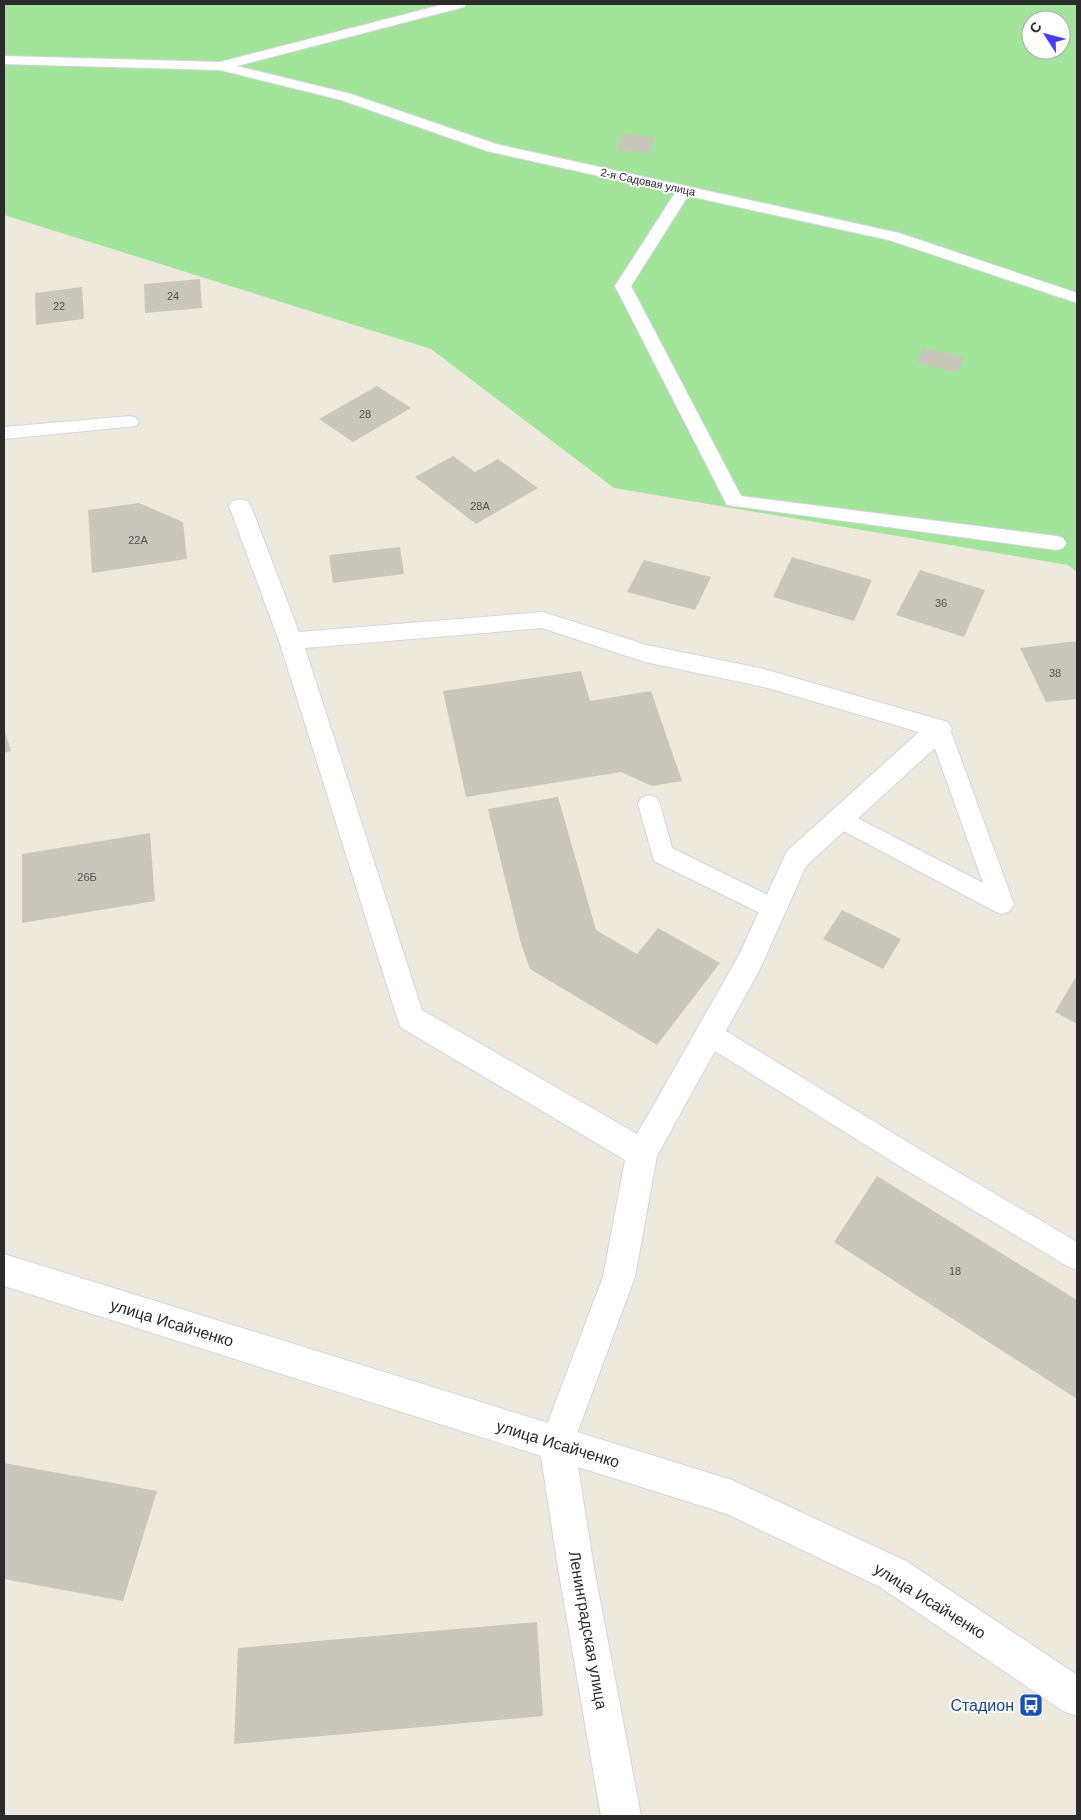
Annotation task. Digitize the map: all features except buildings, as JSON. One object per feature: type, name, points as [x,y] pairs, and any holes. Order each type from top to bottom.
[{"type":"street","points":[[240,506],[291,641],[410,1018],[642,1153]]},
{"type":"street","points":[[291,641],[543,620],[646,653],[764,678],[939,729]]},
{"type":"street","points":[[557,1444],[619,1276],[642,1153],[750,961],[796,860],[939,729]]},
{"type":"street","name":"улица Исайченко","points":[[4,1268],[732,1498],[893,1574],[1077,1697]]},
{"type":"street","name":"Ленинградская улица","points":[[557,1444],[576,1568],[621,1816]]},
{"type":"lane","points":[[4,60],[220,66],[460,4]]},
{"type":"lane","name":"2-я Садовая улица","points":[[220,66],[346,96],[492,148],[893,236],[1077,298]]},
{"type":"lane","points":[[684,190],[624,286],[734,501],[1056,542]]},
{"type":"lane","points":[[4,433],[130,422]]},
{"type":"lane","points":[[840,819],[1002,904],[939,729]]},
{"type":"lane","points":[[649,804],[662,854],[774,909]]},
{"type":"lane","points":[[709,1034],[915,1161],[1077,1257]]},
{"type":"green space","points":[[4,4],[1077,4],[1077,572],[1068,565],[614,488],[431,349],[4,215]]},
{"type":"place","name":"Стадион","points":[[1031,1705]]}]
